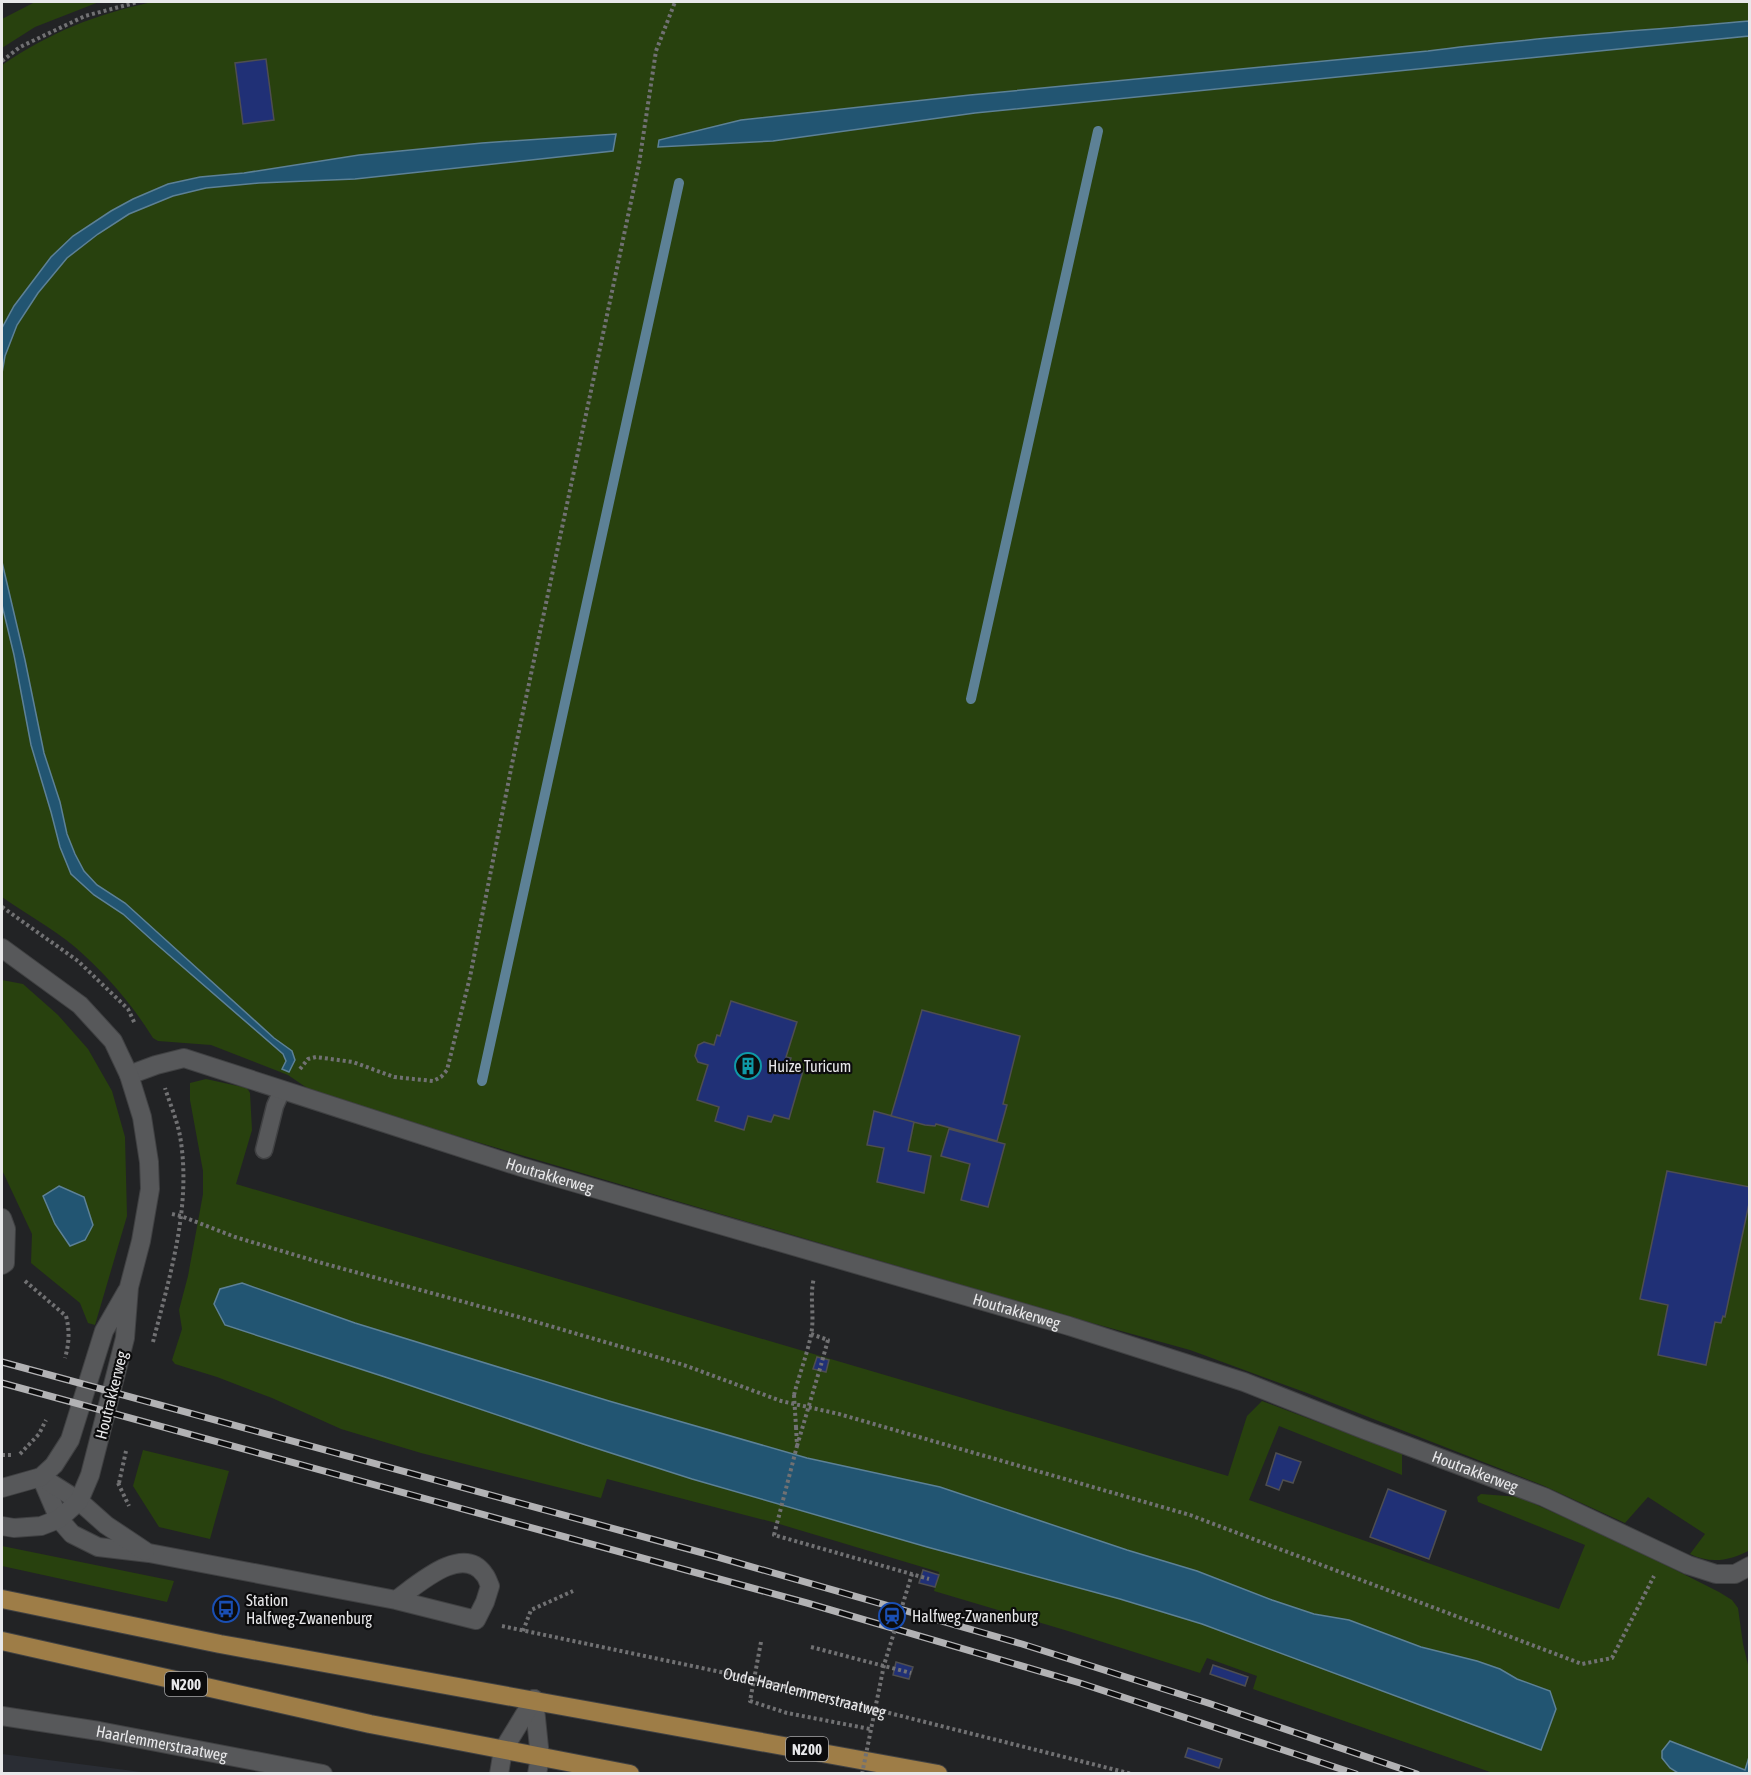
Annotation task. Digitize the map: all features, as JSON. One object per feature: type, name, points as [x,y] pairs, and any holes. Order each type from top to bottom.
[{"type":"main road","name":"N200","points":[[2,1599],[220,1644],[938,1773]]},
{"type":"main road","name":"N200","points":[[2,1641],[370,1724],[503,1750],[538,1765],[630,1773]]},
{"type":"street","name":"Houtrakkerweg","points":[[2,948],[80,1005],[113,1041],[129,1076],[147,1140],[150,1189],[141,1241],[129,1287],[125,1338],[90,1475],[79,1501]]},
{"type":"street","name":"Houtrakkerweg","points":[[129,1076],[156,1065],[184,1058],[521,1167],[1069,1326],[1244,1382],[1544,1497],[1688,1565],[1716,1574],[1742,1570]]},
{"type":"street","points":[[2,1218],[6,1229],[3,1264]]},
{"type":"street","name":"Houtrakkerweg","points":[[40,1478],[54,1465],[70,1440],[104,1331],[129,1287]]},
{"type":"street","points":[[40,1478],[59,1519],[72,1534],[98,1546],[149,1553],[396,1600],[476,1620],[490,1586],[484,1573],[471,1563],[457,1564],[442,1568],[396,1600]]},
{"type":"street","points":[[2,1488],[40,1478],[79,1501],[106,1525],[149,1553]]},
{"type":"street","points":[[2,1526],[14,1528],[41,1526],[59,1519],[79,1501]]},
{"type":"street","points":[[499,1773],[503,1750],[534,1699]]},
{"type":"street","points":[[534,1699],[538,1765]]},
{"type":"street","name":"Haarlemmerstraatweg","points":[[2,1716],[118,1734],[323,1773]]},
{"type":"lane","points":[[264,1150],[275,1106],[282,1090]]},
{"type":"path","points":[[2,61],[20,47],[85,15],[138,2]]},
{"type":"path","points":[[282,1090],[308,1059],[316,1057],[353,1062],[394,1077],[433,1081],[447,1070],[470,978],[517,742],[639,164],[656,51],[675,2]]},
{"type":"path","points":[[147,1209],[180,1216],[235,1237],[322,1263],[684,1365],[781,1401],[839,1414],[1190,1515],[1582,1664],[1612,1658],[1666,1554]]},
{"type":"path","points":[[797,1446],[794,1395],[811,1334],[813,1310],[811,1290],[822,1254]]},
{"type":"path","points":[[3,1264],[66,1316],[69,1343],[63,1367]]},
{"type":"path","points":[[811,1334],[828,1340],[774,1535],[929,1579],[921,1576]]},
{"type":"path","points":[[20,1455],[39,1434],[51,1411]]},
{"type":"path","points":[[861,1773],[884,1665],[912,1574]]},
{"type":"path","points":[[523,1631],[531,1610],[573,1591]]},
{"type":"path","name":"Oude Haarlemmerstraatweg","points":[[476,1620],[754,1679],[1132,1773]]},
{"type":"path","points":[[761,1642],[750,1701],[788,1713],[870,1729]]},
{"type":"path","points":[[811,1647],[911,1673]]},
{"type":"shaded area","points":[[2,1754],[149,1773],[2,1773]]},
{"type":"green space","points":[[35,2],[99,2],[35,27],[2,48],[2,19]]},
{"type":"green space","points":[[152,2],[1749,2],[1750,1550],[1735,1557],[1720,1560],[1698,1557],[1690,1554],[1705,1534],[1648,1497],[1625,1523],[1542,1485],[1190,1350],[392,1117],[310,1090],[288,1075],[211,1045],[158,1041],[153,1038],[107,978],[86,957],[57,934],[2,897],[2,65],[38,43],[74,26]]},
{"type":"green space","points":[[2,980],[23,984],[58,1015],[88,1049],[112,1091],[125,1137],[127,1216],[95,1325],[88,1323],[80,1303],[31,1263],[32,1234],[2,1170]]},
{"type":"green space","points":[[206,1079],[247,1088],[250,1093],[252,1130],[236,1184],[1228,1476],[1247,1416],[1262,1401],[1402,1454],[1402,1475],[1279,1426],[1249,1500],[1559,1609],[1585,1545],[1478,1502],[1477,1497],[1481,1494],[1519,1497],[1622,1543],[1719,1592],[1732,1600],[1738,1608],[1749,1669],[1749,1757],[1745,1773],[1493,1773],[1253,1689],[1257,1676],[1207,1658],[1200,1673],[934,1591],[939,1572],[776,1523],[607,1479],[601,1498],[421,1453],[341,1429],[272,1398],[175,1364],[172,1360],[182,1329],[179,1310],[188,1276],[203,1194],[203,1171],[190,1100],[190,1083]]},
{"type":"green space","points":[[143,1450],[229,1471],[210,1539],[159,1527],[133,1486]]},
{"type":"green space","points":[[2,1546],[174,1581],[167,1602],[2,1566]]},
{"type":"water","points":[[1749,21],[1749,36],[975,113],[773,141],[658,147],[659,140],[741,120],[1508,42]]},
{"type":"water","points":[[616,134],[613,151],[355,179],[206,188],[173,196],[129,214],[67,258],[38,293],[17,325],[5,356],[2,373],[2,328],[14,306],[51,257],[73,236],[111,211],[168,184],[200,177],[244,173],[359,155],[482,143]]},
{"type":"water","points":[[2,562],[44,753],[60,802],[67,834],[84,871],[97,885],[125,903],[274,1038],[292,1051],[295,1060],[289,1072],[282,1069],[286,1061],[283,1054],[123,914],[94,895],[71,874],[60,847],[31,745],[2,605]]},
{"type":"water","points":[[59,1186],[84,1197],[93,1225],[85,1240],[70,1246],[55,1224],[43,1196]]},
{"type":"water","points":[[242,1283],[355,1323],[609,1401],[807,1458],[940,1487],[1197,1571],[1314,1614],[1349,1620],[1421,1647],[1477,1661],[1550,1691],[1556,1709],[1541,1750],[1202,1624],[692,1479],[586,1445],[225,1325],[214,1304],[220,1289]]},
{"type":"water","points":[[1670,1741],[1745,1770],[1749,1757],[1749,1773],[1678,1773],[1670,1768],[1662,1758],[1662,1751]]},
{"type":"building","points":[[266,59],[274,120],[243,124],[235,63]]},
{"type":"building","name":"Huize Turicum","points":[[731,1001],[797,1022],[786,1057],[791,1058],[788,1067],[803,1071],[789,1119],[774,1115],[771,1122],[748,1116],[744,1130],[715,1121],[719,1107],[697,1100],[708,1065],[698,1062],[695,1056],[698,1045],[704,1042],[714,1045],[717,1035],[720,1036]]},
{"type":"building","points":[[922,1010],[1020,1036],[1003,1104],[1007,1105],[997,1141],[936,1124],[935,1126],[925,1125],[891,1116]]},
{"type":"building","points":[[874,1111],[914,1122],[908,1151],[931,1156],[924,1193],[877,1182],[884,1148],[867,1145]]},
{"type":"building","points":[[949,1129],[1005,1144],[988,1207],[961,1200],[970,1164],[941,1156]]},
{"type":"building","points":[[1667,1171],[1750,1187],[1750,1199],[1725,1317],[1723,1316],[1721,1323],[1715,1322],[1706,1365],[1658,1355],[1668,1305],[1640,1299]]},
{"type":"building","points":[[817,1357],[829,1360],[826,1372],[813,1369]]},
{"type":"building","points":[[1276,1453],[1301,1462],[1293,1483],[1283,1480],[1279,1490],[1266,1485]]},
{"type":"building","points":[[1388,1489],[1446,1511],[1429,1559],[1370,1537]]},
{"type":"building","points":[[923,1570],[939,1575],[935,1587],[919,1583]]},
{"type":"building","points":[[896,1662],[913,1667],[909,1679],[893,1675]]},
{"type":"building","points":[[1213,1665],[1248,1677],[1245,1686],[1210,1674]]},
{"type":"building","points":[[1188,1748],[1222,1759],[1219,1768],[1185,1757]]},
{"type":"waterway","points":[[971,699],[1098,131]]},
{"type":"waterway","points":[[482,1081],[679,183]]},
{"type":"railway","points":[[2,1362],[714,1556],[1022,1644],[1208,1703],[1417,1774]]},
{"type":"railway","points":[[2,1383],[807,1603],[1080,1683],[1356,1774]]},
{"type":"place","name":"Huize Turicum","points":[[748,1066]]},
{"type":"place","name":"Station Halfweg-Zwanenburg","points":[[226,1609]]},
{"type":"place","name":"Halfweg-Zwanenburg","points":[[892,1616]]}]
